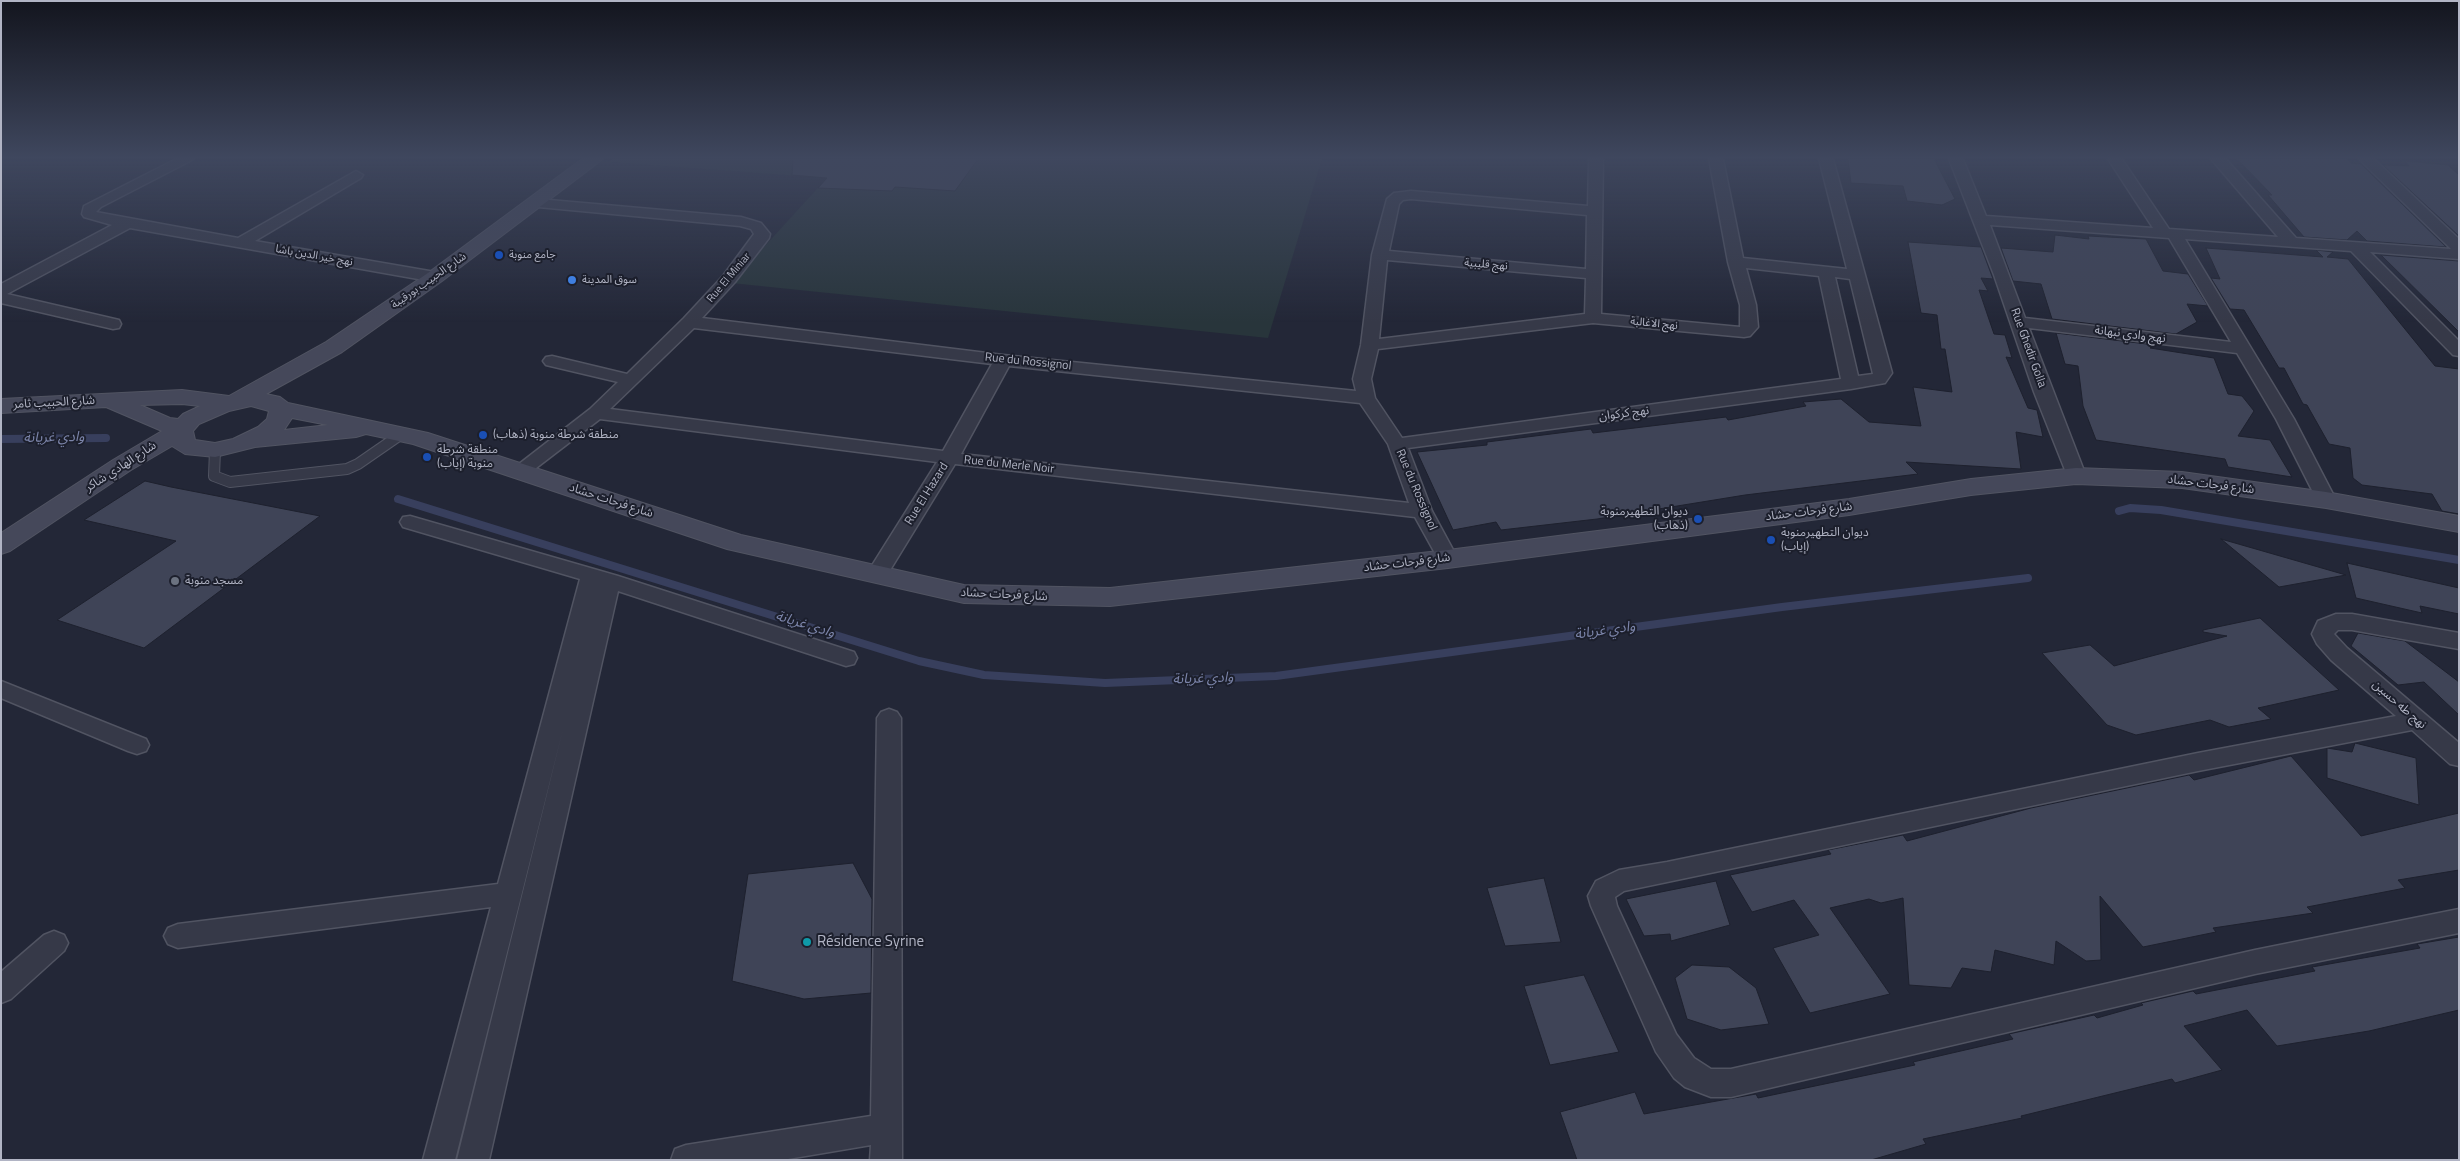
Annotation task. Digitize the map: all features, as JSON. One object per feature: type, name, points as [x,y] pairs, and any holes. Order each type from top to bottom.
[{"type":"street","name":"نهج خير الدين باشا","points":[[89,213],[92,217],[435,277]]},
{"type":"street","points":[[241,243],[291,213]]},
{"type":"street","name":"شارع الحبيب بورقيبة","points":[[235,401],[334,347],[523,213]]},
{"type":"street","name":"Rue El Miniar","points":[[520,471],[596,413],[631,380],[690,322],[761,238],[760,230],[756,226],[741,222],[651,213]]},
{"type":"street","name":"Rue du Rossignol","points":[[1389,213],[1380,255],[1370,345],[1362,379],[1366,398],[1396,444],[1422,511],[1448,559]]},
{"type":"street","points":[[1593,318],[1595,213]]},
{"type":"street","points":[[1727,213],[1736,262],[1858,275]]},
{"type":"street","name":"نهج كركوان","points":[[1396,444],[1880,379],[1883,373],[1841,213]]},
{"type":"street","name":"Rue Ghedir Golla","points":[[1977,213],[2076,476]]},
{"type":"street","points":[[2155,213],[2243,349],[2285,419],[2326,500]]},
{"type":"street","points":[[2265,213],[2292,244]]},
{"type":"street","points":[[2423,213],[2459,248]]},
{"type":"street","points":[[1980,220],[2292,244],[2459,254]]},
{"type":"street","points":[[1,291],[128,223]]},
{"type":"street","points":[[2356,247],[2459,351]]},
{"type":"street","name":"نهج قليبية","points":[[1380,255],[1593,274]]},
{"type":"street","name":"نهج الاغالبة","points":[[1370,345],[1593,318],[1744,332],[1750,327],[1748,305],[1736,262]]},
{"type":"street","points":[[1826,272],[1851,384]]},
{"type":"street","points":[[1,298],[114,324]]},
{"type":"street","name":"Rue du Rossignol","points":[[690,322],[1003,360],[1366,398]]},
{"type":"street","name":"نهج وادي نبهانة","points":[[2018,322],[2243,349]]},
{"type":"street","name":"شارع الحبيب بورقيبة","points":[[279,406],[297,389],[334,347]]},
{"type":"street","name":"Rue El Hazard","points":[[877,574],[949,458],[1003,360]]},
{"type":"street","points":[[552,361],[631,380]]},
{"type":"street","name":"شارع الحبيب ثامر","points":[[1,406],[182,397],[235,401]]},
{"type":"street","name":"شارع فرحات حشاد","points":[[235,401],[263,399],[279,406],[371,429],[419,438],[736,542],[964,594],[1110,597],[1448,559],[1850,507],[1971,487],[2076,476],[2182,480],[2326,500],[2459,524]]},
{"type":"street","points":[[106,400],[134,409],[166,424],[183,434],[194,449],[215,450],[252,440],[277,424],[281,415],[279,406]]},
{"type":"street","name":"شارع الهادي شاكر","points":[[1,545],[61,506],[183,434],[202,412],[235,401]]},
{"type":"street","name":"Rue du Merle Noir","points":[[596,413],[949,458],[1422,511]]},
{"type":"street","name":"شارع فرحات حشاد","points":[[252,440],[371,429]]},
{"type":"street","points":[[410,522],[600,579],[846,658]]},
{"type":"street","points":[[439,1160],[508,894],[600,579]]},
{"type":"street","points":[[473,1160],[600,579]]},
{"type":"street","name":"نهج طه حسين","points":[[2459,641],[2371,624],[2336,622],[2326,626],[2323,634],[2328,644],[2339,654],[2459,757]]},
{"type":"street","points":[[1,689],[137,745]]},
{"type":"street","points":[[886,1160],[889,718]]},
{"type":"street","points":[[2416,721],[2198,762],[1667,874],[1619,881],[1604,889],[1601,896],[1666,1043],[1684,1068],[1696,1077],[1710,1083],[1731,1083],[2255,962],[2459,921]]},
{"type":"street","points":[[178,936],[508,894]]},
{"type":"street","points":[[1,990],[54,943]]},
{"type":"street","points":[[686,1160],[887,1128]]},
{"type":"lane","points":[[215,450],[214,476],[230,482],[347,469],[358,464],[400,435]]},
{"type":"shaded area","points":[[795,213],[1306,213],[1268,338],[731,283]]},
{"type":"building","points":[[2284,213],[2411,213],[2446,247],[2367,241],[2357,231],[2347,240],[2304,237]]},
{"type":"building","points":[[2435,213],[2459,213],[2459,236]]},
{"type":"building","points":[[2055,235],[2089,239],[2088,236],[2146,239],[2163,271],[2188,274],[2208,306],[2187,304],[2197,322],[2176,334],[2052,319],[2041,284],[2013,281],[2001,248],[2053,252]]},
{"type":"building","points":[[1908,242],[1981,247],[1993,279],[1981,278],[1988,291],[1979,290],[1994,334],[2005,335],[2012,358],[2006,357],[2028,408],[2037,410],[2043,437],[2016,432],[2021,469],[1906,462],[1918,474],[1745,495],[1597,519],[1501,530],[1496,522],[1453,530],[1417,452],[1487,445],[1487,442],[1591,429],[1593,433],[1726,417],[1728,420],[1806,406],[1803,402],[1841,399],[1869,422],[1921,426],[1913,387],[1952,392],[1945,349],[1941,349],[1937,315],[1921,313]]},
{"type":"building","points":[[2206,248],[2323,257],[2316,250],[2333,252],[2327,257],[2348,259],[2435,366],[2459,369],[2459,514],[2442,511],[2432,494],[2362,485],[2353,478],[2350,448],[2329,444],[2307,405],[2303,404],[2284,368],[2279,368],[2244,310],[2230,309],[2211,278],[2220,279]]},
{"type":"building","points":[[2381,255],[2459,261],[2459,332]]},
{"type":"building","points":[[2056,333],[2155,345],[2150,348],[2214,358],[2228,394],[2242,396],[2254,411],[2238,436],[2270,440],[2292,477],[2228,467],[2225,459],[2096,440],[2083,406],[2078,366],[2065,364]]},
{"type":"building","name":"مسجد منوبة","points":[[145,481],[320,516],[144,648],[57,620],[176,541],[84,520]]},
{"type":"building","points":[[2221,539],[2346,575],[2279,587]]},
{"type":"building","points":[[2347,563],[2459,588],[2459,614],[2420,606],[2422,613],[2356,598]]},
{"type":"building","points":[[2260,618],[2339,690],[2258,708],[2271,719],[2229,727],[2210,720],[2136,735],[2107,725],[2042,653],[2090,645],[2114,666],[2227,636],[2203,632],[2203,630]]},
{"type":"building","points":[[2358,633],[2405,641],[2459,682],[2459,715],[2424,682],[2398,685],[2351,646]]},
{"type":"building","points":[[2355,743],[2416,758],[2419,805],[2327,778],[2327,748],[2352,752]]},
{"type":"building","points":[[2291,756],[2361,836],[2459,813],[2459,870],[2398,880],[2405,888],[2307,907],[2313,913],[2213,928],[2216,932],[2143,947],[2100,896],[2101,960],[2086,961],[2056,941],[2054,965],[1995,950],[1991,972],[1962,968],[1951,988],[1909,985],[1903,898],[1881,903],[1869,899],[1830,908],[1890,994],[1810,1013],[1773,948],[1819,935],[1794,900],[1752,912],[1730,875],[1831,854],[1828,850],[1903,835],[1907,841],[2031,808],[2189,775],[2194,780]]},
{"type":"building","name":"Résidence Syrine","points":[[853,863],[872,899],[871,993],[804,999],[732,981],[748,874]]},
{"type":"building","points":[[1544,878],[1561,942],[1505,946],[1487,888]]},
{"type":"building","points":[[1716,881],[1730,925],[1671,941],[1670,934],[1644,936],[1626,899]]},
{"type":"building","points":[[2459,937],[2459,1010],[2369,1031],[2277,1046],[2247,1010],[2184,1026],[2222,1070],[2175,1083],[2172,1079],[2021,1116],[2022,1118],[1923,1139],[1926,1144],[1871,1160],[1577,1160],[1560,1112],[1635,1092],[1644,1114],[1756,1094],[1758,1098],[1915,1065],[1913,1062],[2013,1039],[2009,1034],[2094,1015],[2097,1018],[2143,1005],[2141,1003],[2193,991],[2196,994],[2315,971],[2312,967],[2420,948],[2417,944]]},
{"type":"building","points":[[1692,965],[1729,967],[1756,988],[1769,1024],[1721,1030],[1687,1019],[1675,978]]},
{"type":"building","points":[[1584,975],[1619,1052],[1550,1065],[1524,986]]},
{"type":"waterway","name":"وادي غريانة","points":[[1,439],[106,438]]},
{"type":"waterway","name":"وادي غريانة","points":[[398,499],[919,661],[984,675],[1105,683],[1276,676],[1782,607],[2028,578]]},
{"type":"waterway","points":[[2119,511],[2130,508],[2161,510],[2459,560]]},
{"type":"place","name":"جامع منوبة","points":[[499,255]]},
{"type":"place","name":"سوق المدينة","points":[[572,280]]},
{"type":"place","name":"منطقة شرطة منوبة (ذهاب)","points":[[483,435]]},
{"type":"place","name":"منطقة شرطة منوبة (إياب)","points":[[427,457]]},
{"type":"place","name":"ديوان التطهيرمنوبة (ذهاب)","points":[[1698,519]]},
{"type":"place","name":"ديوان التطهيرمنوبة (إياب)","points":[[1771,540]]},
{"type":"place","name":"مسجد منوبة","points":[[175,581]]},
{"type":"place","name":"Résidence Syrine","points":[[807,942]]}]
